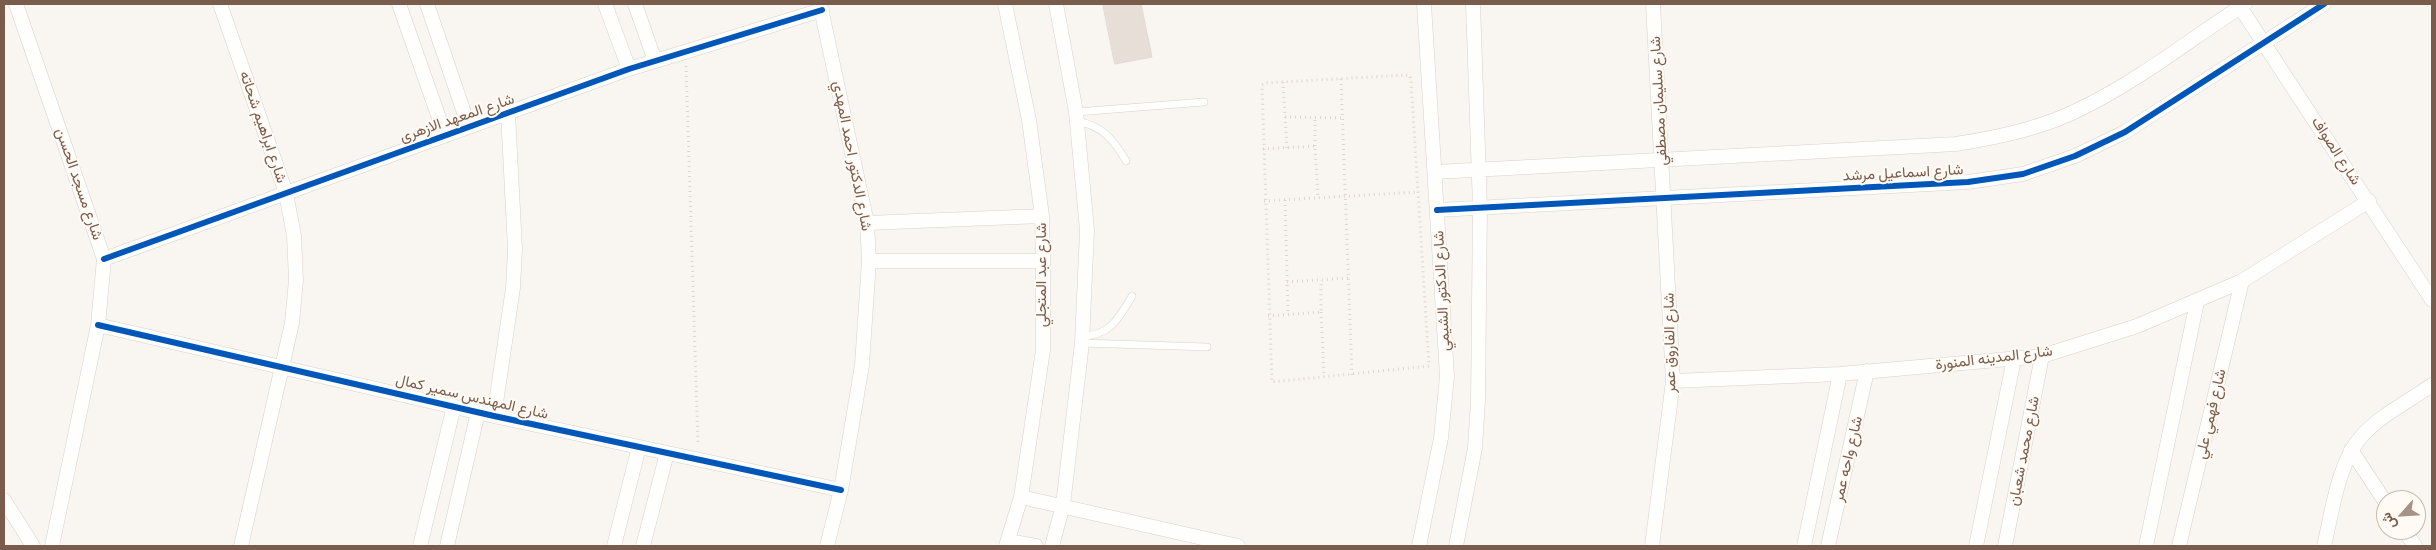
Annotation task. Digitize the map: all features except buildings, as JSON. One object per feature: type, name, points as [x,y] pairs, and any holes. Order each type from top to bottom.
[{"type":"street","name":"شارع مسجد الحسن","points":[[16,4],[104,258],[98,325],[52,546]]},
{"type":"street","name":"شارع ابراهيم شحاته","points":[[220,4],[286,193],[294,236],[296,280],[292,323],[241,546]]},
{"type":"street","points":[[399,4],[445,135]]},
{"type":"street","points":[[427,4],[469,127]]},
{"type":"street","points":[[605,4],[629,69]]},
{"type":"street","points":[[635,4],[655,61]]},
{"type":"street","name":"شارع عبد المتجلي","points":[[1005,4],[1030,120],[1042,216],[1043,261],[1042,350],[1021,496],[1007,543]]},
{"type":"street","points":[[1052,546],[1063,506],[1082,340],[1087,230],[1076,116],[1056,4]]},
{"type":"street","name":"شارع الدكتور الشيمي","points":[[1419,546],[1442,438],[1447,376],[1424,4]]},
{"type":"street","points":[[1456,546],[1478,424],[1480,207],[1477,170],[1473,4]]},
{"type":"street","name":"شارع سليمان مصطفي","points":[[1653,4],[1664,198]]},
{"type":"street","name":"شارع اسماعيل مرشد","points":[[1438,210],[1968,182],[2023,174],[2075,156],[2125,132],[2324,4]]},
{"type":"street","name":"شارع اسماعيل مرشد","points":[[1435,172],[1956,144],[2000,137],[2042,125],[2083,108],[2122,86],[2241,5]]},
{"type":"street","name":"شارع الصواف","points":[[2241,5],[2432,300]]},
{"type":"street","name":"شارع المعهد الازهرى","points":[[104,258],[629,69],[821,7]]},
{"type":"street","name":"شارع الدكتور احمد المهدي","points":[[821,7],[867,223],[868,261],[862,365],[841,490],[827,546]]},
{"type":"street","points":[[494,416],[513,288],[514,239],[508,113]]},
{"type":"street","name":"شارع الفاروق عمر","points":[[1652,546],[1673,381],[1664,198]]},
{"type":"street","name":"شارع المدينه المنورة","points":[[1673,381],[1840,374],[2042,356],[2136,326],[2197,302],[2242,281],[2369,201]]},
{"type":"street","points":[[867,223],[1042,216]]},
{"type":"street","points":[[868,261],[1043,261]]},
{"type":"street","name":"شارع فهمي علي","points":[[2179,546],[2242,281]]},
{"type":"street","points":[[2146,546],[2197,302]]},
{"type":"street","name":"شارع المهندس سمير كمال","points":[[98,325],[494,416],[841,490]]},
{"type":"street","name":"شارع محمد شعبان","points":[[2005,546],[2042,356]]},
{"type":"street","name":"شارع محمد شعبان","points":[[1976,546],[2014,359]]},
{"type":"street","name":"شارع واحه عمر","points":[[1828,546],[1867,371]]},
{"type":"street","name":"شارع واحه عمر","points":[[1804,546],[1840,374]]},
{"type":"street","points":[[2324,546],[2344,469],[2351,450],[2370,427],[2432,385]]},
{"type":"street","points":[[420,546],[454,406]]},
{"type":"street","points":[[447,546],[478,412]]},
{"type":"street","points":[[614,546],[638,447]]},
{"type":"street","points":[[2351,450],[2377,490]]},
{"type":"street","points":[[643,546],[667,453]]},
{"type":"street","points":[[1021,496],[1238,546]]},
{"type":"street","points":[[4,500],[33,546]]},
{"type":"street","points":[[1007,543],[1036,546]]},
{"type":"lane","points":[[1076,116],[1204,102]]},
{"type":"lane","points":[[1076,116],[1096,126],[1111,138],[1126,161]]},
{"type":"lane","points":[[1082,340],[1108,330],[1120,316],[1132,296]]},
{"type":"lane","points":[[1082,340],[1206,347]]},
{"type":"path","points":[[685,52],[699,460]]},
{"type":"path","points":[[1410,76],[1430,363],[1427,367],[1272,382],[1268,316],[1261,88],[1264,83],[1341,79],[1410,76]]},
{"type":"path","points":[[1341,79],[1352,375]]},
{"type":"path","points":[[1282,82],[1287,148]]},
{"type":"path","points":[[1285,117],[1343,118]]},
{"type":"path","points":[[1315,118],[1314,146],[1318,198]]},
{"type":"path","points":[[1263,149],[1314,146]]},
{"type":"path","points":[[1264,201],[1436,191]]},
{"type":"path","points":[[1285,200],[1288,314]]},
{"type":"path","points":[[1287,282],[1349,278]]},
{"type":"path","points":[[1320,280],[1324,377]]},
{"type":"path","points":[[1268,316],[1321,312]]},
{"type":"cycle path","points":[[1437,210],[1968,182],[2023,174],[2075,156],[2125,132],[2324,4]]},
{"type":"cycle path","points":[[104,259],[629,69],[822,10]]},
{"type":"cycle path","points":[[98,325],[494,416],[841,490]]}]
